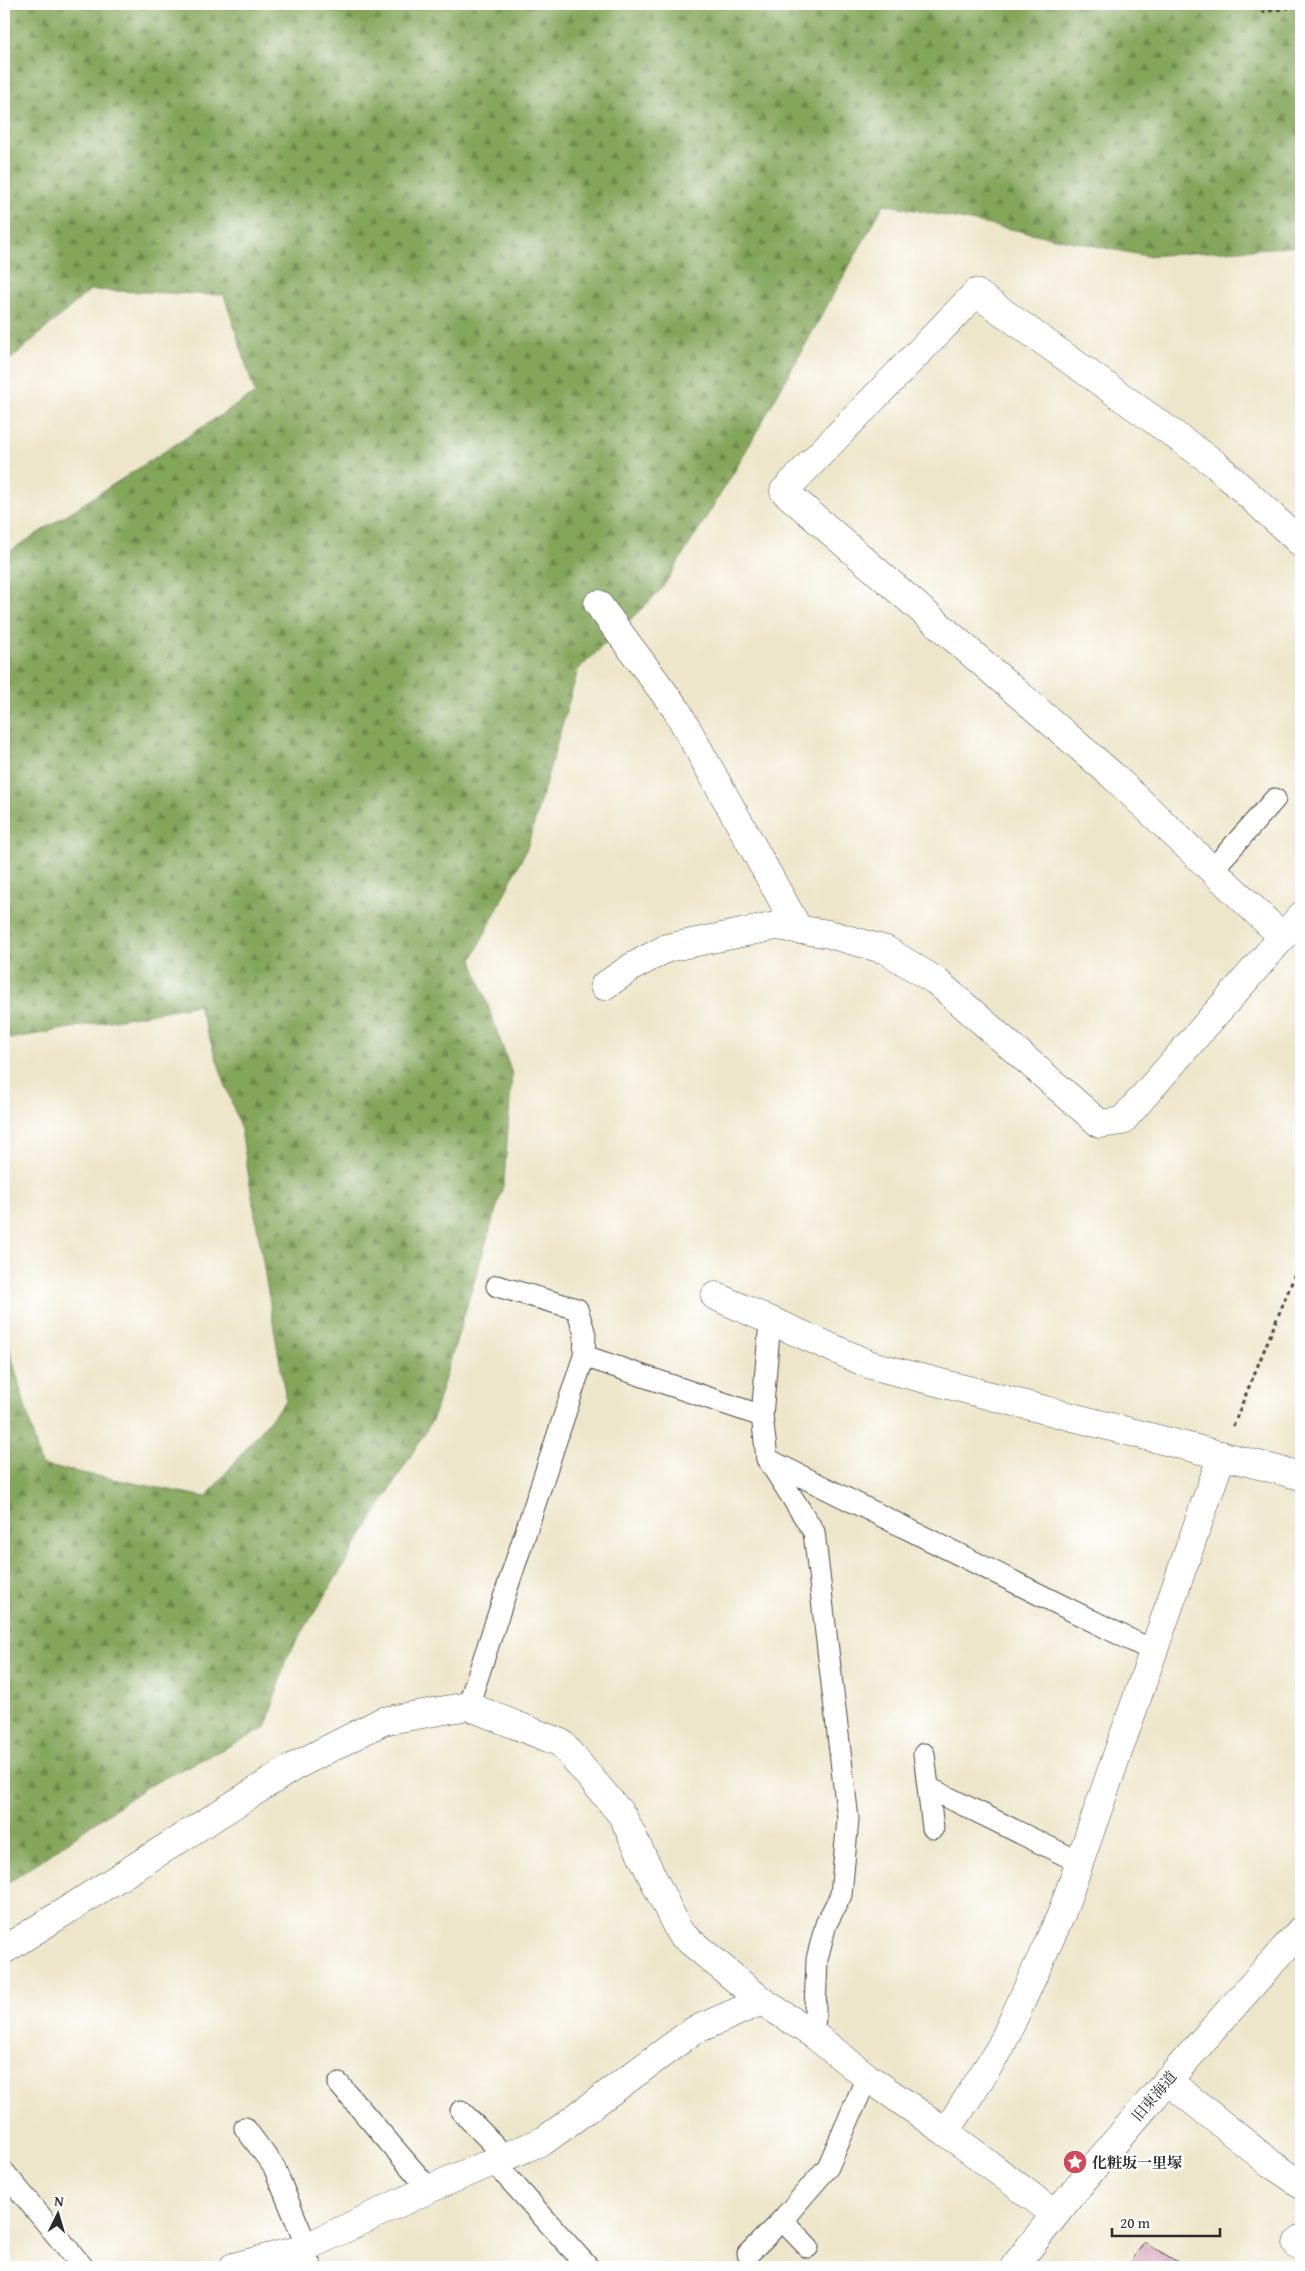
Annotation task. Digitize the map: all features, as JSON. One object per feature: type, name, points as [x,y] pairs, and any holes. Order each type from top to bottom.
[{"type":"street","points":[[1283,937],[1111,774],[784,491],[976,293],[1214,463],[1301,543]]},
{"type":"street","points":[[598,604],[676,709],[799,930]]},
{"type":"street","points":[[604,986],[632,967],[667,948],[776,926],[830,934],[886,950],[936,981],[1100,1124],[1122,1121],[1301,916]]},
{"type":"street","points":[[715,1296],[871,1365],[1301,1476]]},
{"type":"street","points":[[946,2132],[1000,2048],[1061,1915],[1222,1455]]},
{"type":"street","points":[[4,1950],[295,1766],[384,1721],[468,1706],[561,1743],[622,1816],[680,1933],[762,2001],[814,2035],[867,2077],[946,2132],[1055,2214]]},
{"type":"street","name":"旧東海道","points":[[1014,2267],[1055,2214],[1167,2080],[1301,1930]]},
{"type":"street","points":[[233,2267],[307,2255],[429,2189],[545,2140],[692,2031],[762,2001]]},
{"type":"street","points":[[1167,2080],[1270,2163],[1301,2184]]},
{"type":"lane","points":[[1212,870],[1275,799]]},
{"type":"lane","points":[[468,1706],[584,1356],[585,1334],[577,1309],[497,1286]]},
{"type":"lane","points":[[770,1321],[762,1416],[767,1458],[814,1532],[848,1818],[841,1895],[826,1924],[817,1959],[814,2035]]},
{"type":"lane","points":[[584,1356],[762,1416]]},
{"type":"lane","points":[[767,1458],[1153,1650]]},
{"type":"lane","points":[[924,1754],[930,1788],[933,1828]]},
{"type":"lane","points":[[930,1788],[1079,1862]]},
{"type":"lane","points":[[748,2254],[782,2220],[828,2168],[867,2077]]},
{"type":"lane","points":[[338,2084],[429,2189]]},
{"type":"lane","points":[[461,2111],[588,2267]]},
{"type":"lane","points":[[245,2128],[274,2167],[307,2255]]},
{"type":"lane","points":[[4,2172],[82,2267]]},
{"type":"lane","points":[[782,2220],[808,2247]]},
{"type":"path","points":[[1247,4],[1263,12],[1301,6]]},
{"type":"path","points":[[1222,1455],[1301,1260]]},
{"type":"green space","points":[[4,4],[1301,4],[1301,246],[1146,256],[884,204],[733,474],[661,590],[578,670],[527,848],[472,960],[512,1074],[504,1183],[432,1421],[286,1659],[266,1728],[146,1787],[4,1886],[4,1328],[41,1465],[206,1497],[286,1400],[241,1130],[198,1005],[4,1040],[4,555],[255,393],[224,295],[90,290],[4,365]]},
{"type":"building","points":[[1144,2242],[1186,2267],[1128,2267]]},
{"type":"place","name":"化粧坂一里塚","points":[[1075,2162]]}]
